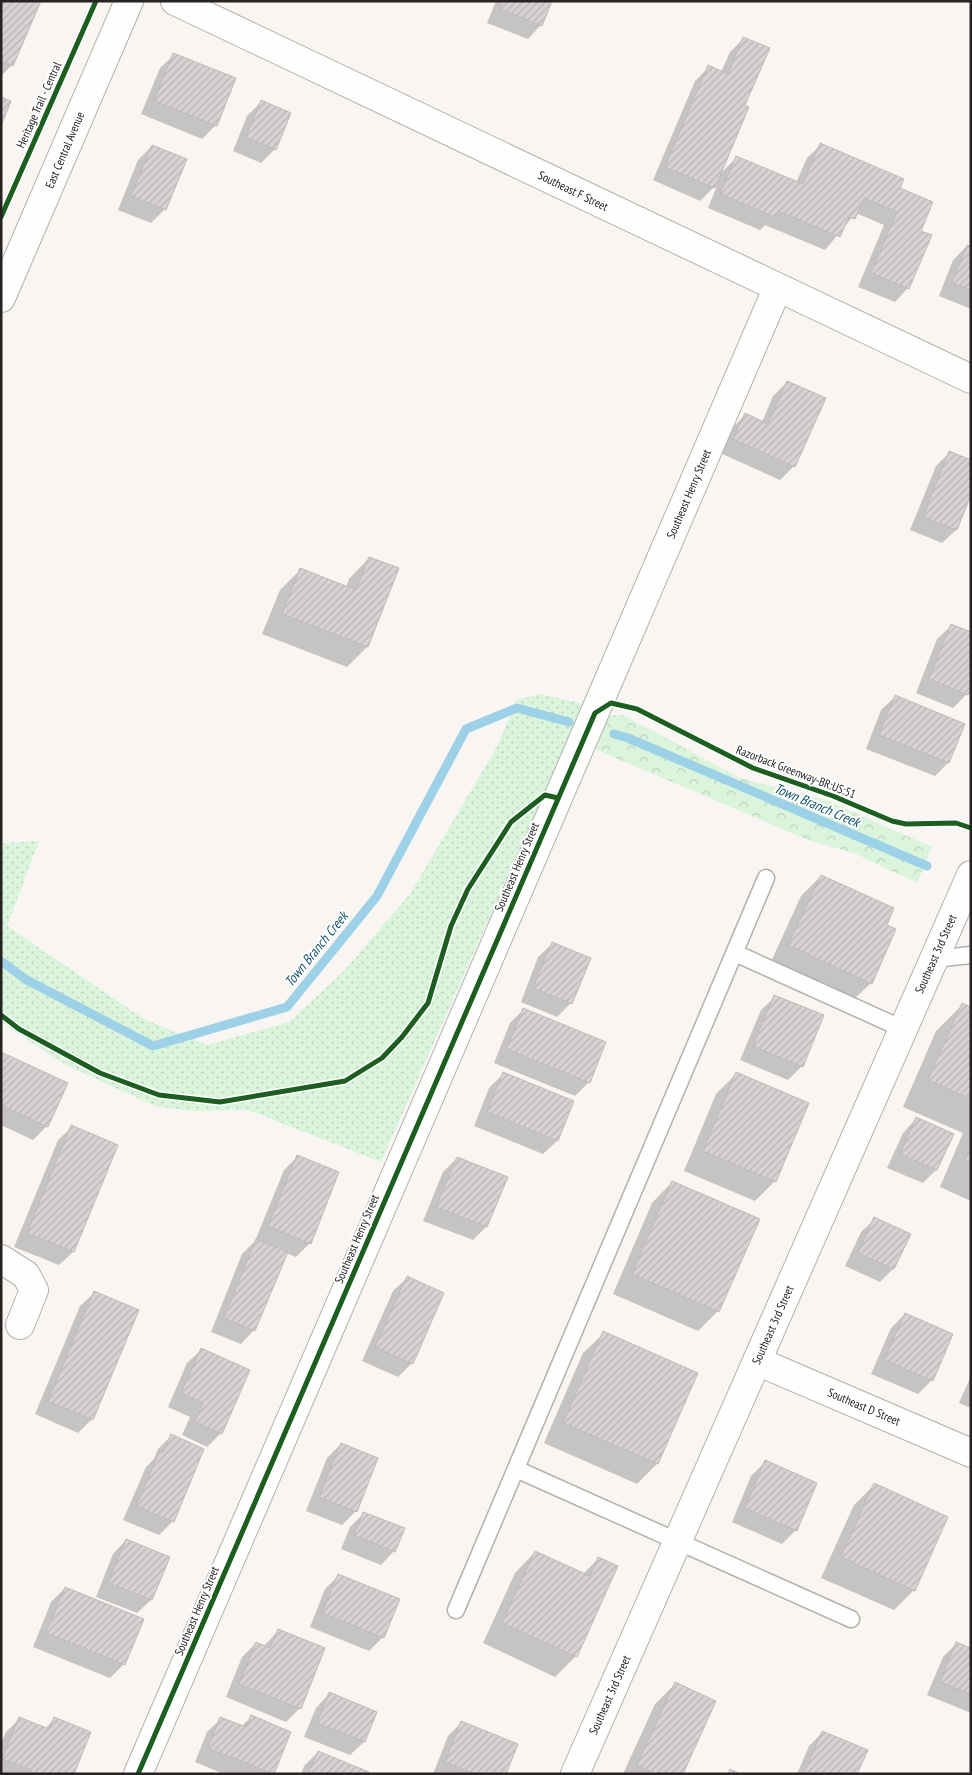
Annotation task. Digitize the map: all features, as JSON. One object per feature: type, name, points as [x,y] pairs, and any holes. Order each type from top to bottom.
[{"type":"street","name":"East Central Avenue","points":[[1,298],[129,1]]},
{"type":"street","name":"Southeast F Street","points":[[175,1],[777,289],[971,379]]},
{"type":"street","name":"Southeast Henry Street","points":[[138,1774],[777,289]]},
{"type":"street","name":"Southeast 3rd Street","points":[[575,1774],[971,875]]},
{"type":"street","points":[[1,1259],[26,1275],[34,1290],[20,1325]]},
{"type":"street","name":"Southeast D Street","points":[[757,1361],[971,1453]]},
{"type":"lane","points":[[456,1610],[766,878]]},
{"type":"lane","points":[[735,953],[903,1029]]},
{"type":"lane","points":[[934,959],[971,956]]},
{"type":"lane","points":[[516,1470],[851,1619]]},
{"type":"green space","points":[[540,694],[584,704],[381,1162],[248,1110],[190,1111],[155,1106],[66,1065],[1,1022],[1,843],[39,841],[7,926],[144,1019],[207,1045],[289,1022],[342,973],[410,894],[498,745],[516,700]]},
{"type":"green space","points":[[603,715],[623,715],[740,778],[826,800],[932,847],[917,883],[856,854],[808,840],[590,747]]},
{"type":"building","points":[[1,1],[41,1],[13,66],[1,61]]},
{"type":"building","points":[[503,1],[552,1],[542,26],[500,9]]},
{"type":"building","points":[[743,37],[770,48],[745,105],[749,107],[715,188],[665,167],[708,65],[728,74]]},
{"type":"building","points":[[173,53],[236,78],[217,126],[154,101]]},
{"type":"building","points":[[1,97],[11,101],[1,126]]},
{"type":"building","points":[[261,100],[291,113],[276,150],[246,137]]},
{"type":"building","points":[[820,143],[904,179],[900,188],[933,202],[921,231],[932,235],[909,289],[871,273],[897,212],[864,198],[855,219],[849,217],[840,237],[778,211],[775,217],[720,194],[736,156],[803,184]]},
{"type":"building","points":[[152,145],[187,159],[166,210],[131,196]]},
{"type":"building","points":[[967,245],[971,246],[971,290],[952,283]]},
{"type":"building","points":[[787,381],[826,398],[795,467],[733,439],[745,413],[768,424]]},
{"type":"building","points":[[949,451],[971,460],[971,495],[957,530],[923,517]]},
{"type":"building","points":[[369,557],[399,568],[368,647],[282,614],[300,568],[356,590]]},
{"type":"building","points":[[951,624],[971,632],[971,688],[968,695],[929,679]]},
{"type":"building","points":[[895,695],[965,724],[949,763],[879,735]]},
{"type":"building","points":[[821,875],[894,908],[887,925],[896,929],[872,984],[788,945]]},
{"type":"building","points":[[552,942],[591,958],[572,1004],[533,988]]},
{"type":"building","points":[[774,995],[824,1015],[803,1067],[753,1046]]},
{"type":"building","points":[[962,1003],[971,1007],[971,1099],[928,1080]]},
{"type":"building","points":[[523,1008],[606,1042],[590,1083],[507,1049]]},
{"type":"building","points":[[1,1052],[68,1083],[48,1127],[1,1105]]},
{"type":"building","points":[[503,1072],[574,1101],[558,1141],[487,1112]]},
{"type":"building","points":[[736,1072],[809,1103],[776,1182],[703,1151]]},
{"type":"building","points":[[916,1117],[954,1134],[937,1170],[900,1154]]},
{"type":"building","points":[[71,1125],[118,1145],[74,1252],[27,1233]]},
{"type":"building","points":[[971,1147],[971,1163],[965,1160]]},
{"type":"building","points":[[297,1155],[339,1172],[311,1244],[268,1226]]},
{"type":"building","points":[[457,1157],[508,1177],[487,1227],[436,1207]]},
{"type":"building","points":[[672,1181],[760,1219],[719,1312],[632,1274]]},
{"type":"building","points":[[874,1217],[911,1234],[894,1269],[858,1253]]},
{"type":"building","points":[[256,1239],[288,1252],[255,1331],[224,1318]]},
{"type":"building","points":[[407,1276],[444,1293],[413,1364],[375,1347]]},
{"type":"building","points":[[94,1291],[139,1310],[93,1420],[48,1401]]},
{"type":"building","points":[[905,1313],[953,1334],[933,1381],[884,1360]]},
{"type":"building","points":[[603,1331],[698,1373],[658,1464],[563,1423]]},
{"type":"building","points":[[201,1348],[250,1370],[222,1434],[195,1422],[203,1403],[181,1393]]},
{"type":"building","points":[[171,1434],[204,1449],[174,1522],[136,1506],[159,1452],[163,1453]]},
{"type":"building","points":[[341,1443],[378,1458],[357,1512],[319,1497]]},
{"type":"building","points":[[765,1460],[817,1483],[797,1531],[745,1508]]},
{"type":"building","points":[[874,1483],[948,1517],[915,1591],[841,1557]]},
{"type":"building","points":[[363,1512],[405,1528],[395,1552],[354,1535]]},
{"type":"building","points":[[126,1539],[170,1557],[152,1600],[108,1583]]},
{"type":"building","points":[[535,1551],[590,1576],[598,1557],[618,1566],[577,1657],[502,1623]]},
{"type":"building","points":[[338,1574],[400,1599],[384,1638],[322,1613]]},
{"type":"building","points":[[65,1587],[144,1619],[125,1665],[46,1633]]},
{"type":"building","points":[[278,1629],[325,1648],[301,1709],[239,1684],[256,1642],[270,1648]]},
{"type":"building","points":[[956,1642],[971,1648],[971,1694],[940,1682]]},
{"type":"building","points":[[675,1682],[716,1701],[683,1774],[656,1774],[637,1765]]},
{"type":"building","points":[[329,1692],[377,1712],[365,1742],[317,1723]]},
{"type":"building","points":[[251,1715],[291,1732],[274,1774],[208,1748],[220,1717],[246,1727]]},
{"type":"building","points":[[19,1717],[49,1729],[54,1717],[91,1732],[74,1774],[30,1774],[32,1770],[2,1759]]},
{"type":"building","points":[[461,1721],[518,1744],[506,1774],[475,1774],[445,1762]]},
{"type":"building","points":[[822,1731],[868,1750],[857,1774],[804,1774]]},
{"type":"building","points":[[318,1751],[369,1772],[368,1774],[308,1774]]},
{"type":"building","points":[[730,1769],[740,1774],[728,1774]]},
{"type":"waterway","name":"Town Branch Creek","points":[[1,961],[25,979],[153,1046],[287,1007],[377,896],[466,729],[517,708],[569,722]]},
{"type":"waterway","name":"Town Branch Creek","points":[[614,734],[628,738],[927,866]]},
{"type":"cycle path","name":"Heritage Trail - Central","points":[[1,217],[96,1]]},
{"type":"cycle path","name":"Razorback Greenway-BR:US:51","points":[[138,1774],[595,713],[611,703],[637,709],[753,768],[833,796],[892,821],[906,824],[956,823],[971,828]]},
{"type":"cycle path","points":[[1,1015],[19,1029],[100,1073],[159,1095],[220,1102],[345,1081],[382,1058],[402,1037],[428,1003],[451,926],[468,889],[511,822],[545,795],[558,798]]}]
